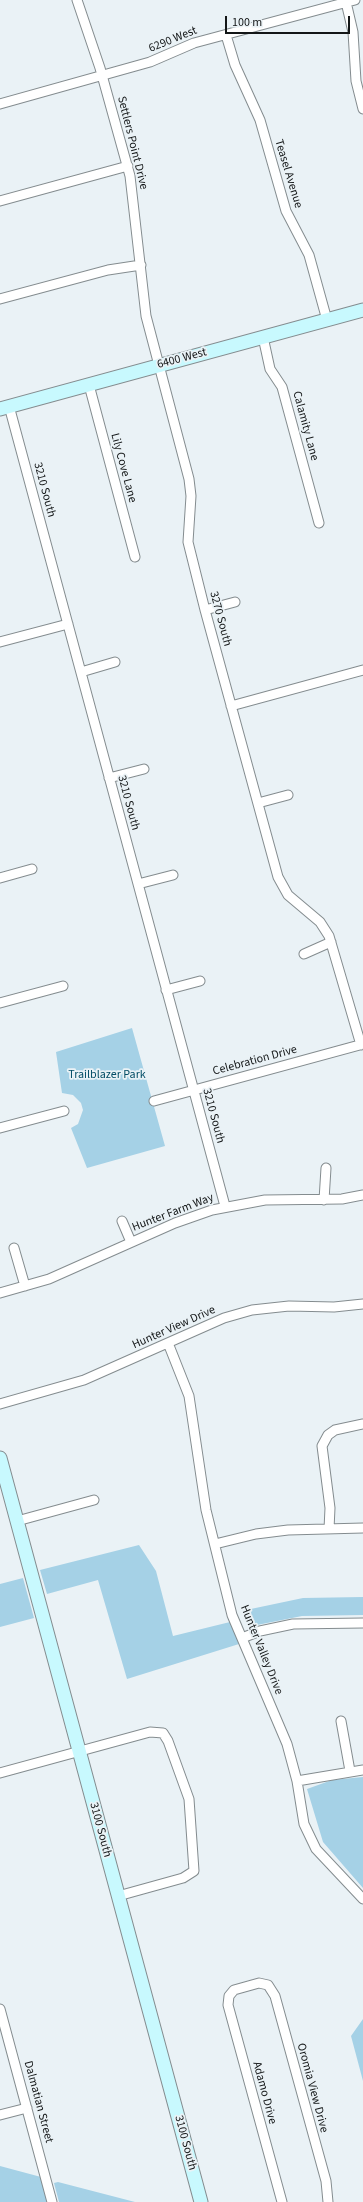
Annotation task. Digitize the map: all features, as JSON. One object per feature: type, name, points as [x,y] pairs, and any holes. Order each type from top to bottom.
[{"type":"main road","name":"6400 West","points":[[5,407],[363,310]]},
{"type":"main road","name":"3100 South","points":[[0,1458],[201,2202]]},
{"type":"street","name":"Settlers Point Drive","points":[[77,0],[103,76],[128,166],[132,187],[147,322],[158,366]]},
{"type":"street","name":"6290 West","points":[[0,104],[155,60],[194,43],[350,1]]},
{"type":"street","points":[[350,1],[356,81],[363,109]]},
{"type":"street","name":"Teasel Avenue","points":[[226,35],[235,65],[254,103],[260,120],[281,198],[309,255],[327,320]]},
{"type":"street","points":[[0,201],[128,166]]},
{"type":"street","points":[[0,299],[108,270],[141,265]]},
{"type":"street","name":"Calamity Lane","points":[[263,337],[270,369],[282,387],[319,523]]},
{"type":"street","name":"3270 South","points":[[158,366],[189,479],[191,496],[188,542],[205,610],[278,877],[288,895],[320,922],[331,942],[362,1044]]},
{"type":"street","name":"Lily Cove Lane","points":[[89,385],[135,557]]},
{"type":"street","name":"3210 South","points":[[5,407],[68,624],[225,1206]]},
{"type":"street","points":[[205,610],[235,602]]},
{"type":"street","points":[[0,642],[68,624]]},
{"type":"street","points":[[81,672],[115,662]]},
{"type":"street","points":[[231,706],[363,670]]},
{"type":"street","points":[[109,778],[144,769]]},
{"type":"street","points":[[258,803],[288,794]]},
{"type":"street","points":[[0,878],[32,869]]},
{"type":"street","points":[[138,884],[173,875]]},
{"type":"street","points":[[304,954],[331,942]]},
{"type":"street","points":[[166,990],[200,981]]},
{"type":"street","points":[[0,1003],[63,986]]},
{"type":"street","name":"Celebration Drive","points":[[154,1101],[362,1044]]},
{"type":"street","points":[[0,1128],[64,1111]]},
{"type":"street","points":[[324,1200],[326,1168]]},
{"type":"street","name":"Hunter Farm Way","points":[[0,1293],[56,1276],[187,1218],[225,1206],[280,1199],[324,1200],[363,1195]]},
{"type":"street","points":[[122,1221],[131,1242]]},
{"type":"street","points":[[14,1248],[25,1286]]},
{"type":"street","name":"Hunter View Drive","points":[[0,1404],[79,1382],[224,1318],[252,1310],[290,1306],[334,1307],[363,1304]]},
{"type":"street","name":"Hunter Valley Drive","points":[[168,1343],[181,1373],[191,1407],[206,1506],[232,1615],[285,1738],[297,1781],[302,1816],[311,1841],[322,1856],[363,1899]]},
{"type":"street","points":[[329,1529],[330,1508],[322,1446],[328,1435],[335,1430],[363,1424]]},
{"type":"street","points":[[17,1521],[94,1500]]},
{"type":"street","points":[[215,1544],[271,1532],[363,1528]]},
{"type":"street","points":[[242,1638],[264,1630],[293,1624],[363,1623]]},
{"type":"street","points":[[341,1721],[350,1772]]},
{"type":"street","points":[[0,1773],[155,1731],[163,1733],[168,1741],[189,1799],[194,1871],[183,1878],[118,1896]]},
{"type":"street","points":[[297,1781],[363,1770]]},
{"type":"street","name":"Oromia View Drive","points":[[232,1991],[256,1983],[265,1984],[270,1988],[275,1996],[326,2181],[328,2202]]},
{"type":"street","name":"Adamo Drive","points":[[232,1991],[228,1999],[229,2008],[282,2202]]},
{"type":"street","name":"Dalmatian Street","points":[[0,2009],[52,2202]]},
{"type":"street","points":[[0,2115],[27,2108]]},
{"type":"green space","name":"Trailblazer Park","points":[[132,1028],[165,1146],[87,1168],[71,1128],[78,1124],[83,1110],[81,1103],[73,1095],[62,1093],[56,1052]]},
{"type":"green space","points":[[139,1545],[156,1571],[173,1636],[230,1622],[239,1644],[127,1679],[98,1580],[47,1594],[40,1570]]},
{"type":"green space","points":[[23,1578],[34,1618],[0,1627],[0,1584]]},
{"type":"green space","points":[[363,1597],[363,1615],[302,1616],[252,1626],[246,1610],[303,1598]]},
{"type":"green space","points":[[363,1777],[363,1888],[323,1842],[307,1789],[332,1780]]},
{"type":"green space","points":[[363,2019],[363,2081],[351,2036]]},
{"type":"green space","points":[[0,2166],[41,2177],[48,2202],[0,2202]]},
{"type":"green space","points":[[58,2182],[135,2202],[59,2202],[54,2183]]}]
